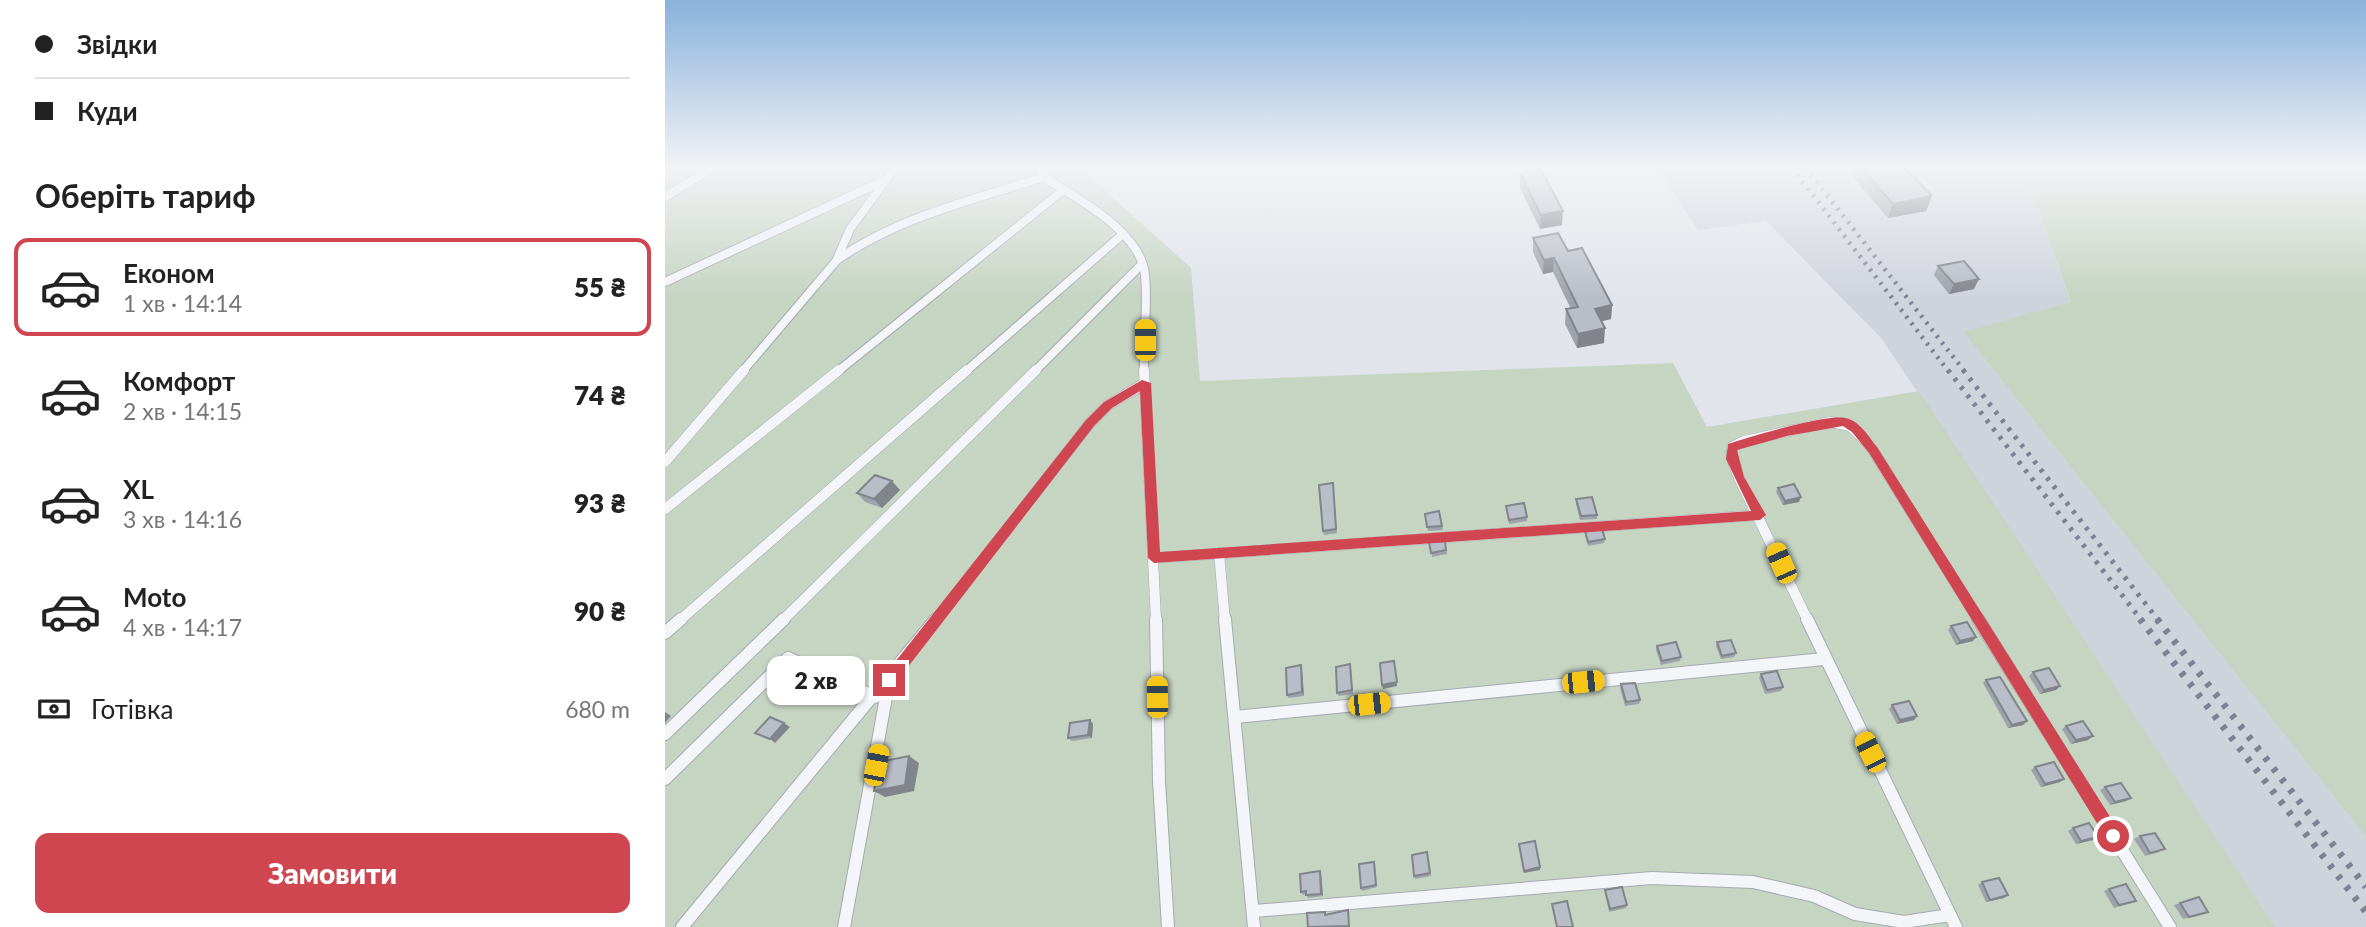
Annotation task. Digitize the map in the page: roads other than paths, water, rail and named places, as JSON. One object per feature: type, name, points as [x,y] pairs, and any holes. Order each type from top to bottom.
[{"type":"lane","points":[[665,282],[818,211]]},
{"type":"lane","points":[[837,260],[850,229],[863,211]]},
{"type":"lane","points":[[665,462],[837,260],[866,239],[939,211]]},
{"type":"lane","points":[[665,509],[1037,211]]},
{"type":"lane","points":[[1095,211],[1130,241],[1145,272],[1145,383],[1154,558],[1159,781],[1168,927]]},
{"type":"lane","points":[[665,633],[1122,234]]},
{"type":"lane","points":[[665,734],[868,538],[1141,265]]},
{"type":"lane","points":[[682,927],[889,680],[1090,423],[1108,405],[1145,383]]},
{"type":"lane","points":[[1254,911],[1652,878],[1753,883],[1814,896],[1855,914],[1903,922],[1953,921],[1824,659],[1732,459],[1732,447],[1744,441],[1844,421],[1856,429],[1873,450],[2170,927]]},
{"type":"lane","points":[[1154,558],[1760,515]]},
{"type":"lane","points":[[1219,553],[1254,927]]},
{"type":"lane","points":[[665,779],[788,658],[875,696]]},
{"type":"lane","points":[[1235,717],[1824,659]]},
{"type":"lane","points":[[844,927],[881,738],[889,680]]},
{"type":"railway","points":[[1825,211],[1949,372]]},
{"type":"railway","points":[[1840,211],[1965,372]]},
{"type":"railway","points":[[1948,370],[2142,621]]},
{"type":"railway","points":[[1963,370],[2159,621]]},
{"type":"railway","points":[[2140,619],[2366,912]]},
{"type":"railway","points":[[2157,619],[2366,887]]}]
